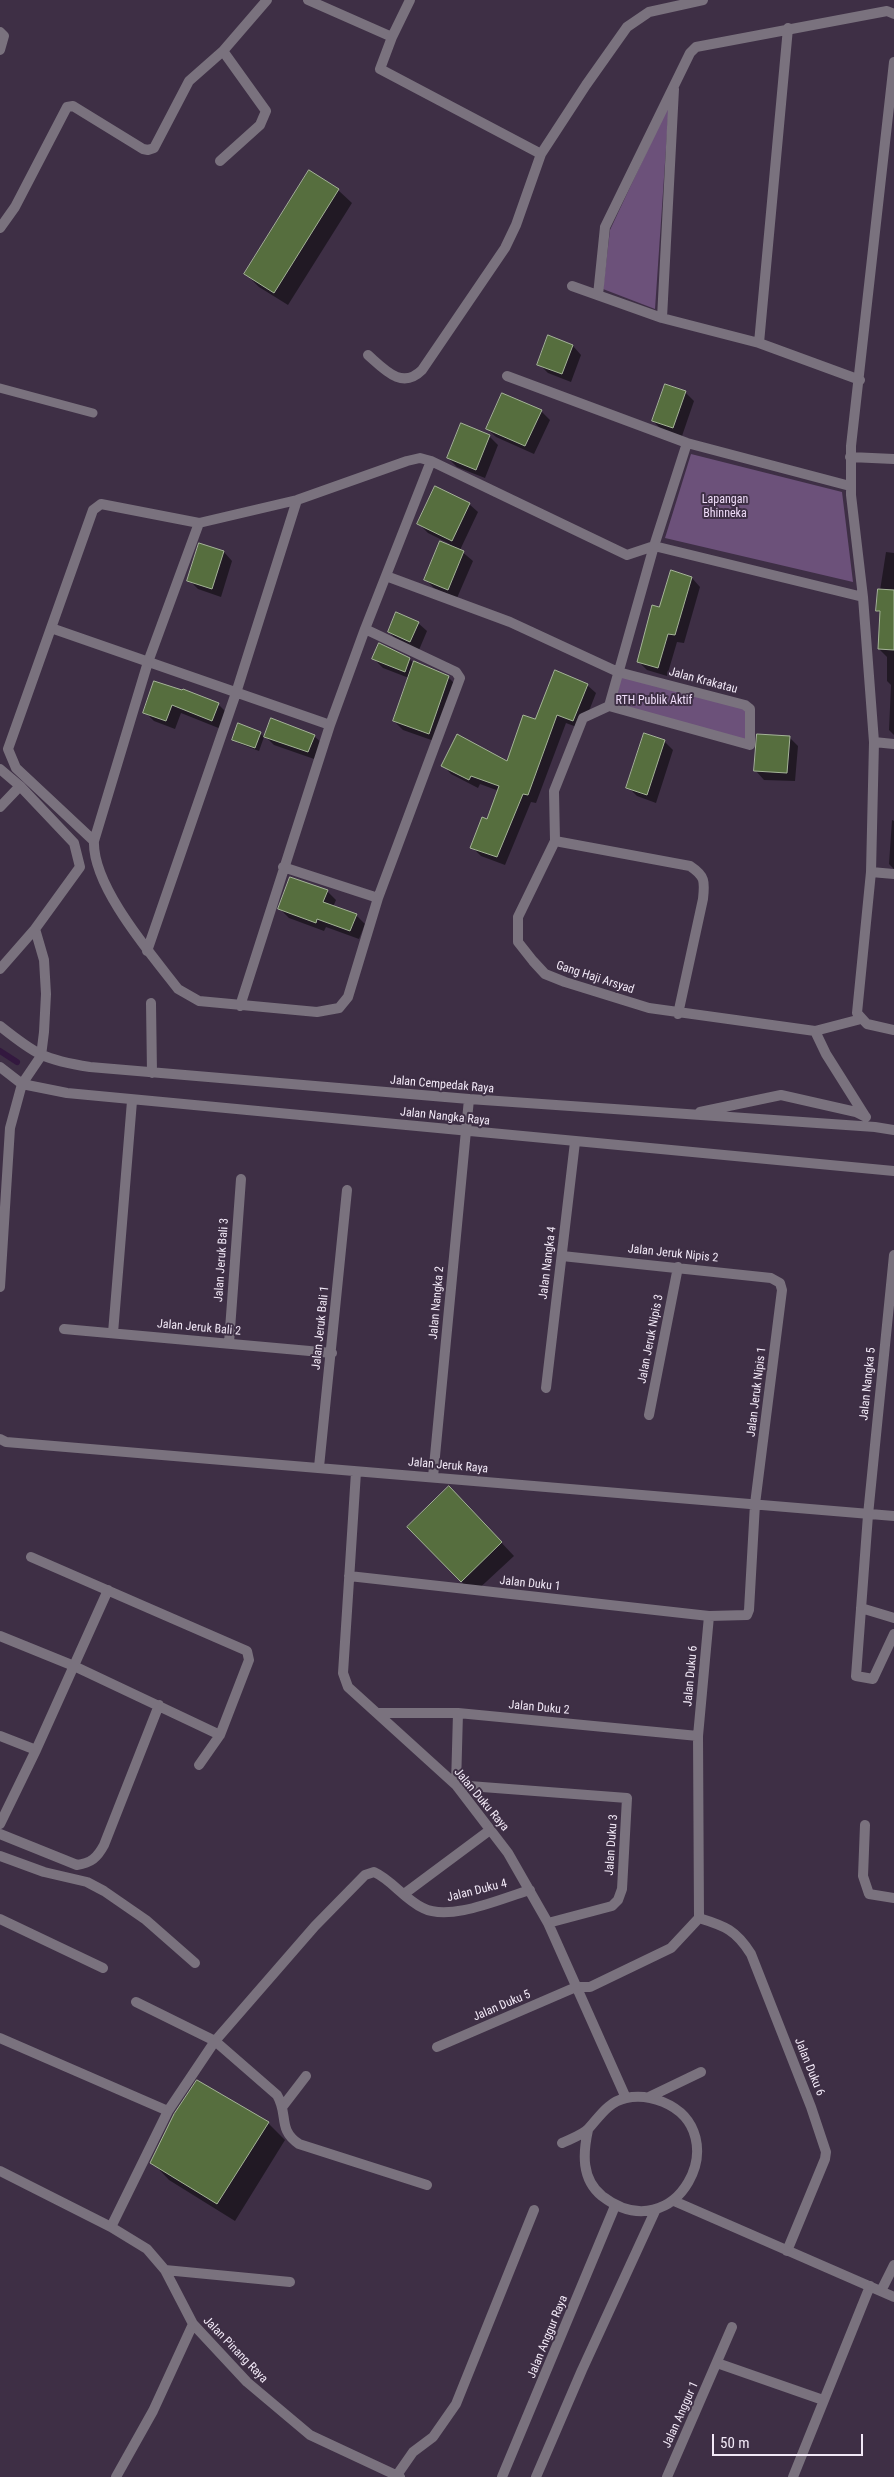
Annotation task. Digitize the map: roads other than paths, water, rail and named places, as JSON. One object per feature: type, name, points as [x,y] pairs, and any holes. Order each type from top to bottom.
[{"type":"street","points":[[0,228],[15,207],[67,107],[73,106],[143,149],[154,148],[189,82],[223,51],[267,0]]},
{"type":"street","points":[[308,0],[392,37]]},
{"type":"street","points":[[410,0],[392,37],[380,69],[541,154]]},
{"type":"street","points":[[368,355],[396,378],[406,380],[422,370],[505,248],[516,225],[541,154],[627,27],[649,12],[703,0]]},
{"type":"street","points":[[598,295],[602,238],[605,227],[690,53],[696,47],[788,28],[887,11],[894,14]]},
{"type":"street","points":[[759,343],[788,28]]},
{"type":"street","points":[[0,50],[2,34]]},
{"type":"street","points":[[220,161],[260,125],[266,111],[223,51]]},
{"type":"street","points":[[894,62],[850,457],[850,486],[864,597],[874,742],[871,872],[857,1013],[867,1024],[894,1030]]},
{"type":"street","points":[[662,318],[674,85]]},
{"type":"street","points":[[572,286],[662,318],[759,343],[860,380]]},
{"type":"street","points":[[507,376],[687,443],[850,486]]},
{"type":"street","points":[[609,706],[654,546],[687,443]]},
{"type":"street","points":[[850,457],[894,459]]},
{"type":"street","points":[[94,841],[16,768],[8,749],[92,510],[96,505],[101,504],[198,523],[297,500],[420,458],[431,461],[627,555],[654,546],[864,597]]},
{"type":"street","points":[[240,1006],[330,725],[365,629],[431,461]]},
{"type":"street","points":[[147,950],[236,693],[297,500]]},
{"type":"street","points":[[198,523],[148,662],[94,841],[93,852],[106,886],[147,950],[178,989],[188,996],[199,1001],[316,1012],[339,1008],[344,1004],[378,898],[460,678],[456,672],[365,629]]},
{"type":"street","points":[[386,576],[510,622],[618,672]]},
{"type":"street","points":[[51,628],[330,725]]},
{"type":"street","name":"Jalan Krakatau","points":[[609,706],[750,745],[750,709],[746,705],[618,672]]},
{"type":"street","name":"Gang Haji Arsyad","points":[[609,706],[583,718],[554,791],[555,841],[518,917],[518,942],[545,974],[649,1008],[678,1014],[815,1031]]},
{"type":"street","points":[[874,742],[894,744]]},
{"type":"street","points":[[0,769],[20,786],[74,843],[80,867],[35,929],[0,969]]},
{"type":"street","points":[[0,808],[20,786]]},
{"type":"street","points":[[555,841],[690,866],[701,873],[705,886],[703,899],[678,1014]]},
{"type":"street","points":[[283,867],[378,898]]},
{"type":"street","points":[[871,872],[894,874]]},
{"type":"street","points":[[0,1287],[5,1128],[22,1084],[41,1056],[46,994],[44,960],[35,929]]},
{"type":"street","points":[[151,1003],[152,1073]]},
{"type":"street","points":[[861,1019],[815,1031],[826,1054],[865,1116],[875,1127]]},
{"type":"street","name":"Jalan Cempedak Raya","points":[[0,1026],[41,1056],[58,1062],[90,1067],[469,1100],[875,1127],[894,1130]]},
{"type":"street","name":"Jalan Nangka Raya","points":[[0,1067],[22,1084],[50,1091],[132,1101],[194,1104],[575,1142],[894,1171]]},
{"type":"street","points":[[687,1115],[781,1096],[812,1101],[865,1116]]},
{"type":"street","name":"Jalan Nangka 2","points":[[434,1477],[469,1100]]},
{"type":"street","points":[[113,1333],[132,1101]]},
{"type":"street","name":"Jalan Nangka 4","points":[[546,1388],[575,1142]]},
{"type":"street","name":"Jalan Jeruk Bali 3","points":[[229,1343],[241,1179]]},
{"type":"street","name":"Jalan Jeruk Bali 1","points":[[319,1467],[347,1190]]},
{"type":"street","name":"Jalan Nangka 5","points":[[894,1255],[868,1515],[856,1676],[873,1680],[894,1634]]},
{"type":"street","name":"Jalan Jeruk Nipis 2","points":[[562,1256],[771,1278],[780,1282]]},
{"type":"street","name":"Jalan Jeruk Nipis 3","points":[[649,1415],[678,1267]]},
{"type":"street","name":"Jalan Jeruk Nipis 1","points":[[709,1616],[742,1616],[749,1610],[755,1504],[782,1290],[780,1282]]},
{"type":"street","name":"Jalan Jeruk Bali 2","points":[[64,1329],[332,1353]]},
{"type":"street","name":"Jalan Jeruk Raya","points":[[0,1439],[16,1443],[894,1516]]},
{"type":"street","name":"Jalan Duku Raya","points":[[356,1472],[343,1674],[348,1687],[456,1785],[508,1853],[548,1923],[626,2098]]},
{"type":"street","points":[[31,1557],[247,1652],[249,1660],[220,1734],[199,1766]]},
{"type":"street","name":"Jalan Duku 1","points":[[349,1576],[709,1616]]},
{"type":"street","points":[[0,1824],[36,1750],[108,1590]]},
{"type":"street","points":[[861,1608],[894,1618]]},
{"type":"street","name":"Jalan Duku 6","points":[[709,1616],[698,1736],[699,1918],[726,1926],[741,1938],[751,1954],[811,2107],[826,2152],[825,2159],[787,2251]]},
{"type":"street","points":[[0,1636],[74,1666],[220,1734]]},
{"type":"street","points":[[0,1834],[77,1866],[88,1864],[97,1857],[104,1845],[159,1705]]},
{"type":"street","name":"Jalan Duku 2","points":[[378,1713],[458,1713],[698,1736]]},
{"type":"street","points":[[456,1785],[458,1713]]},
{"type":"street","points":[[0,1736],[36,1750]]},
{"type":"street","name":"Jalan Duku 3","points":[[456,1785],[627,1798],[622,1889],[618,1900],[612,1906],[548,1923]]},
{"type":"street","points":[[865,1825],[863,1876],[869,1894],[894,1898]]},
{"type":"street","points":[[404,1894],[490,1830]]},
{"type":"street","points":[[0,1856],[44,1872],[88,1882],[146,1920],[195,1963]]},
{"type":"street","name":"Jalan Duku 4","points":[[215,2041],[315,1926],[365,1875],[374,1872],[383,1876],[423,1909],[440,1912],[458,1912],[530,1890]]},
{"type":"street","name":"Jalan Duku 5","points":[[437,2047],[576,1988],[590,1987],[671,1948],[699,1918]]},
{"type":"street","points":[[0,1919],[103,1968]]},
{"type":"street","points":[[136,2002],[215,2041],[277,2095],[283,2106],[284,2125],[288,2137],[298,2144],[427,2185]]},
{"type":"street","points":[[0,2038],[168,2111]]},
{"type":"street","points":[[110,2227],[168,2111],[215,2041]]},
{"type":"street","points":[[649,2096],[674,2107],[692,2127],[698,2154],[692,2180],[674,2201],[656,2209],[635,2211],[615,2206],[598,2192],[586,2173],[583,2151],[588,2130],[597,2116],[610,2104],[626,2098],[649,2096],[701,2072]]},
{"type":"street","points":[[283,2106],[306,2076]]},
{"type":"street","points":[[562,2143],[588,2130]]},
{"type":"street","name":"Jalan Pinang Raya","points":[[0,2171],[110,2227],[147,2249],[165,2270],[193,2324],[247,2382],[310,2434],[369,2464],[399,2476]]},
{"type":"street","points":[[674,2201],[894,2297]]},
{"type":"street","name":"Jalan Anggur Raya","points":[[502,2477],[615,2206]]},
{"type":"street","points":[[536,2477],[582,2370],[656,2209]]},
{"type":"street","points":[[399,2476],[412,2452],[433,2437],[456,2404],[534,2210]]},
{"type":"street","points":[[881,2291],[894,2265]]},
{"type":"street","points":[[165,2270],[290,2282]]},
{"type":"street","points":[[793,2477],[870,2286]]},
{"type":"street","points":[[116,2477],[153,2411],[193,2324]]},
{"type":"street","name":"Jalan Anggur 1","points":[[667,2477],[732,2327]]},
{"type":"street","points":[[717,2363],[823,2400]]},
{"type":"lane","points":[[0,388],[93,413]]},
{"type":"waterway","points":[[0,1051],[17,1062]]},
{"type":"park label","name":"Lapangan Bhinneka","points":[[725,507]]},
{"type":"park label","name":"RTH Publik Aktif","points":[[654,701]]}]
